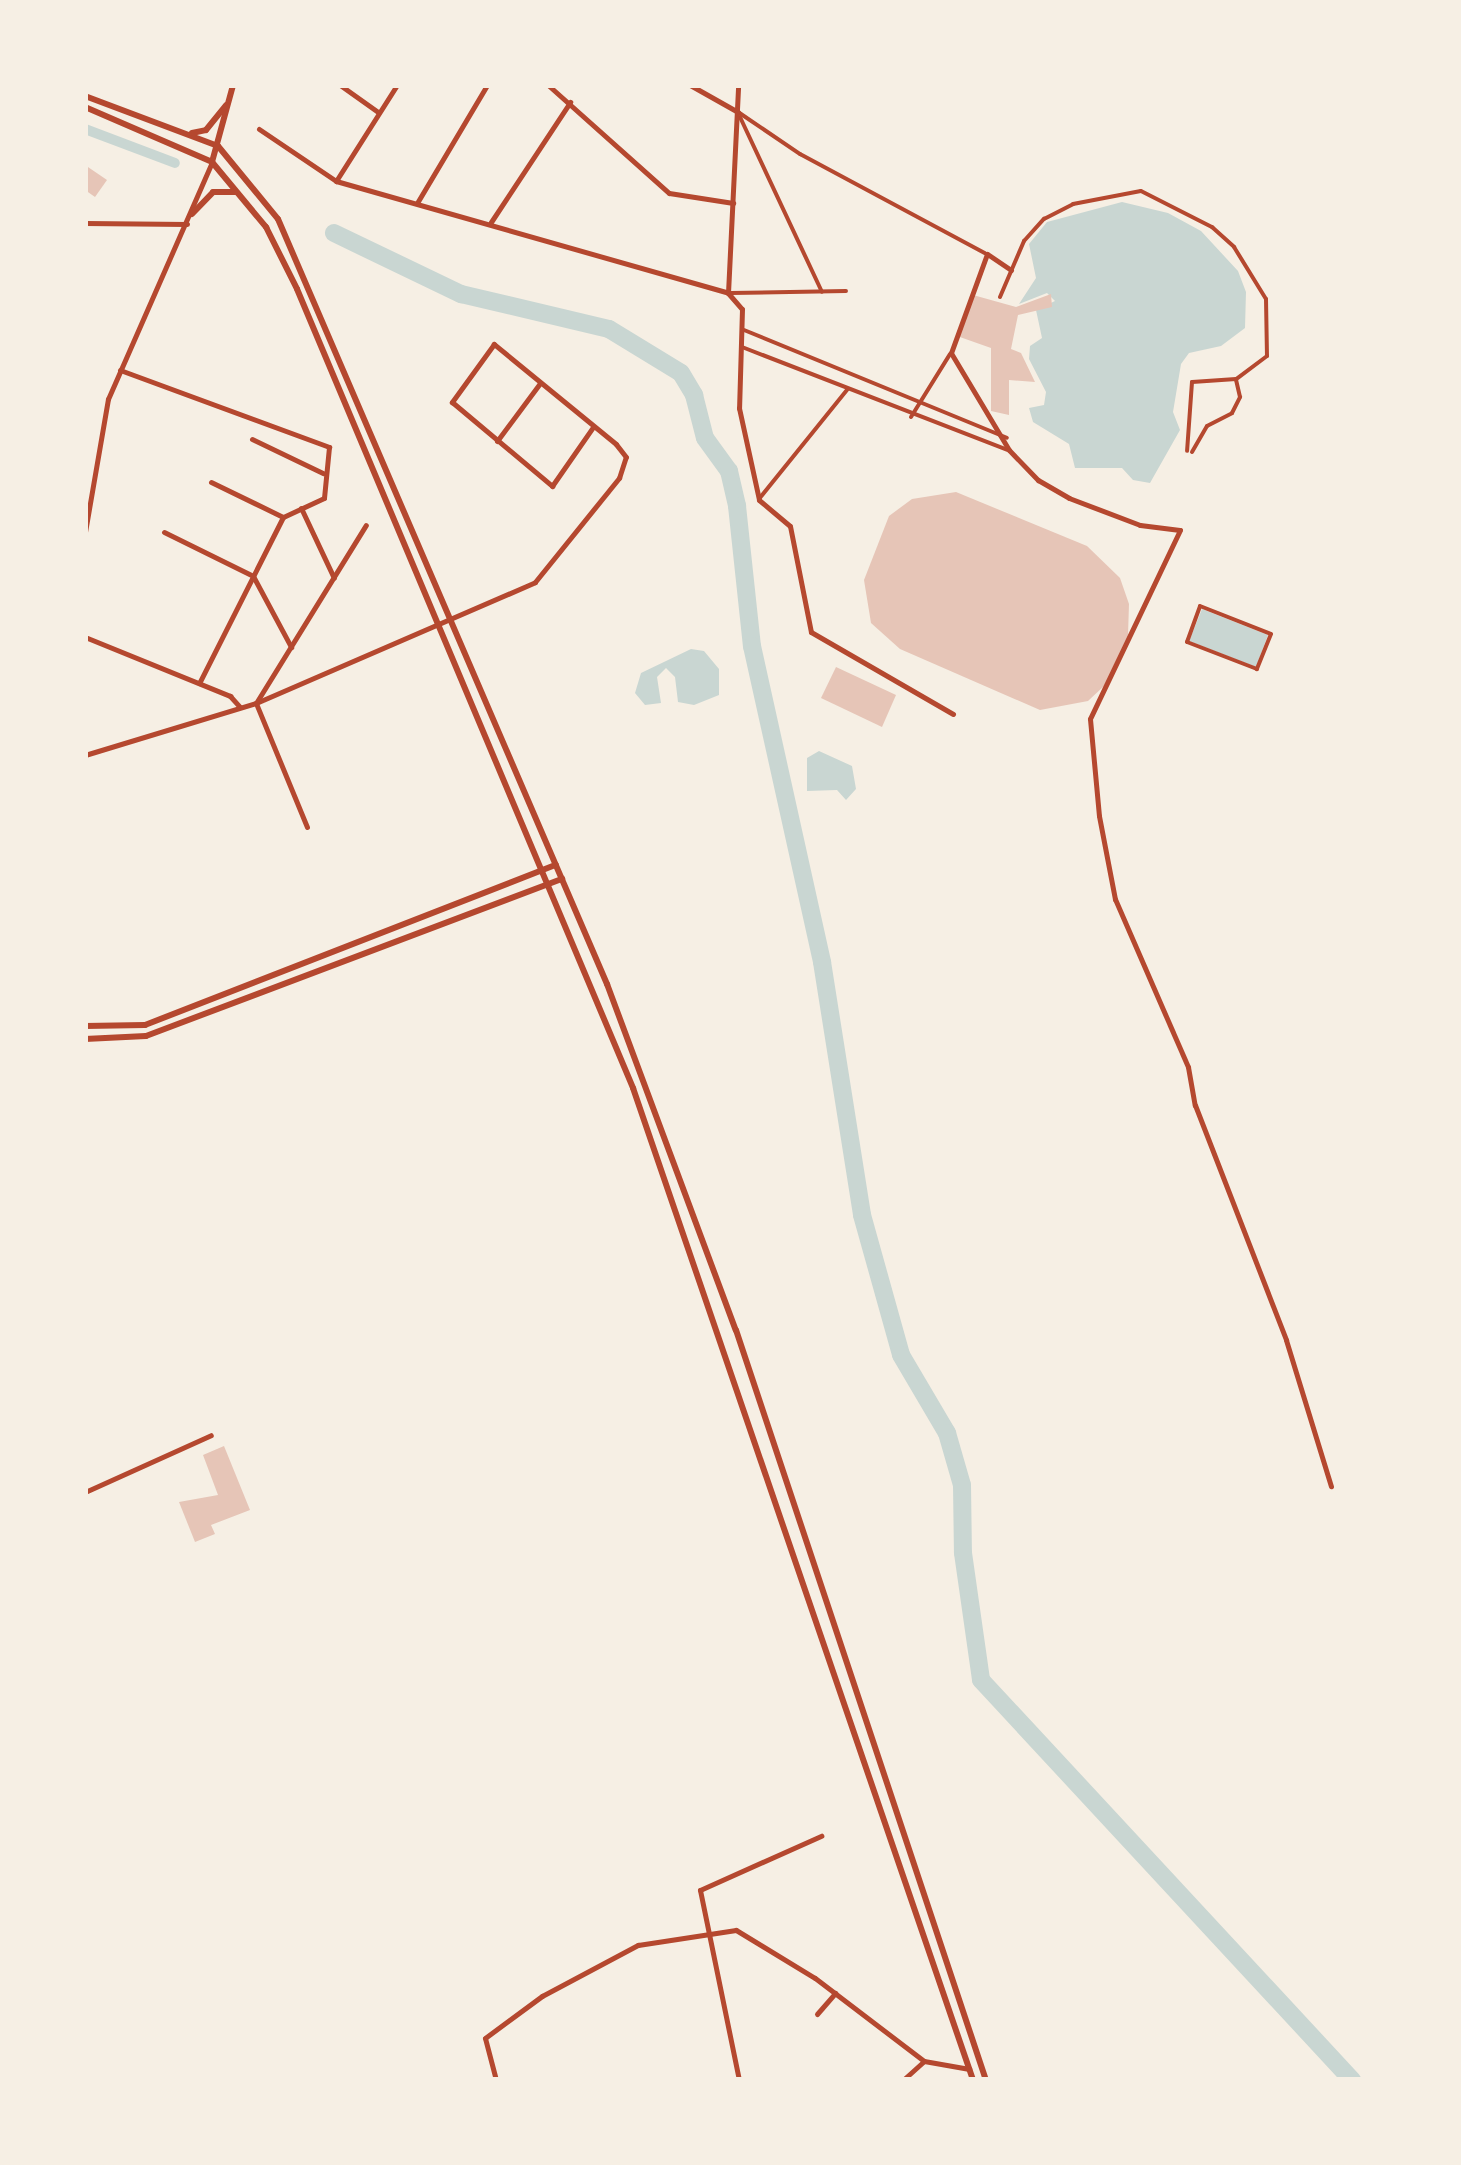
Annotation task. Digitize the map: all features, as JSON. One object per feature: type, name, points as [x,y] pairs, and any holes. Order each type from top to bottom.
[{"type":"street","points":[[85,532],[98,443],[120,370],[192,214],[218,146],[233,85]]},
{"type":"street","points":[[340,85],[379,112]]},
{"type":"street","points":[[336,181],[397,85]]},
{"type":"street","points":[[417,202],[487,85]]},
{"type":"street","points":[[548,85],[669,193],[733,203]]},
{"type":"street","points":[[690,85],[815,163],[1011,270]]},
{"type":"street","points":[[738,85],[728,293],[742,309],[740,408],[759,500],[790,526],[811,632],[953,714]]},
{"type":"street","points":[[85,96],[218,146],[278,219],[645,1080],[736,1330],[986,2080]]},
{"type":"street","points":[[187,133],[206,130],[230,100]]},
{"type":"street","points":[[491,222],[570,102]]},
{"type":"street","points":[[85,108],[212,162],[240,194],[297,289],[633,1088],[707,1291],[973,2080]]},
{"type":"street","points":[[738,112],[822,292]]},
{"type":"street","points":[[260,128],[336,181],[491,222],[728,293],[846,291]]},
{"type":"street","points":[[192,214],[213,192],[240,194]]},
{"type":"street","points":[[1000,297],[1024,241],[1055,211],[1125,192],[1164,200],[1234,247],[1266,299],[1267,356],[1236,379],[1192,382],[1189,452],[1206,426],[1232,413],[1240,396],[1236,379]]},
{"type":"street","points":[[85,224],[188,224]]},
{"type":"street","points":[[911,417],[950,353],[987,254]]},
{"type":"street","points":[[744,330],[1006,438]]},
{"type":"street","points":[[762,355],[766,340]]},
{"type":"street","points":[[85,755],[256,703],[536,582],[619,478],[623,450],[494,344],[452,402],[497,441],[552,486],[593,427]]},
{"type":"street","points":[[742,347],[994,450],[1009,450]]},
{"type":"street","points":[[950,353],[1006,438],[1009,450],[1038,480],[1070,498],[1140,525],[1180,530],[1090,720],[1099,816],[1115,899],[1188,1067],[1195,1106],[1286,1340],[1331,1486]]},
{"type":"street","points":[[818,378],[824,364]]},
{"type":"street","points":[[120,370],[329,447],[332,463],[324,473],[324,498],[283,516],[200,683]]},
{"type":"street","points":[[854,393],[860,379]]},
{"type":"street","points":[[497,441],[540,383]]},
{"type":"street","points":[[759,500],[847,390]]},
{"type":"street","points":[[994,450],[998,437]]},
{"type":"street","points":[[85,440],[98,443]]},
{"type":"street","points":[[252,440],[324,473]]},
{"type":"street","points":[[211,482],[283,516]]},
{"type":"street","points":[[302,508],[334,578]]},
{"type":"street","points":[[256,703],[366,526]]},
{"type":"street","points":[[164,532],[253,576],[291,647]]},
{"type":"street","points":[[1200,606],[1270,634],[1257,669],[1186,642],[1200,606]]},
{"type":"street","points":[[85,637],[200,683],[240,707]]},
{"type":"street","points":[[256,703],[307,827]]},
{"type":"street","points":[[85,1026],[145,1025],[556,865]]},
{"type":"street","points":[[85,1040],[146,1036],[562,879]]},
{"type":"street","points":[[85,1492],[212,1435]]},
{"type":"street","points":[[738,2080],[708,1932],[704,1886],[821,1836]]},
{"type":"street","points":[[496,2080],[483,2043],[490,2031],[607,1956],[708,1932],[750,1933],[924,2061],[969,2069]]},
{"type":"street","points":[[817,2014],[835,1993]]},
{"type":"street","points":[[903,2080],[924,2061]]},
{"type":"shaded area","points":[[1122,202],[1168,213],[1201,231],[1238,271],[1246,292],[1245,328],[1221,346],[1189,353],[1181,364],[1173,412],[1180,430],[1150,483],[1133,480],[1122,468],[1075,468],[1069,444],[1033,422],[1029,408],[1044,405],[1046,392],[1029,359],[1030,346],[1042,338],[1036,310],[1055,301],[1047,293],[1019,304],[1036,278],[1029,244],[1047,222]]},
{"type":"shaded area","points":[[1202,609],[1268,635],[1256,667],[1189,641]]},
{"type":"shaded area","points":[[691,649],[704,651],[719,669],[719,695],[694,705],[678,702],[675,677],[666,668],[657,677],[661,703],[645,705],[635,693],[641,673]]},
{"type":"shaded area","points":[[819,751],[852,766],[856,789],[846,800],[837,790],[807,791],[807,758]]},
{"type":"building","points":[[85,165],[107,180],[95,197],[85,190]]},
{"type":"building","points":[[1051,294],[1052,307],[1018,315],[1011,349],[1021,353],[1035,382],[1009,380],[1009,415],[991,411],[991,348],[957,336],[973,295],[1016,307]]},
{"type":"building","points":[[956,492],[1087,546],[1120,578],[1129,604],[1128,635],[1104,686],[1088,701],[1040,710],[900,649],[871,623],[864,580],[889,516],[912,499]]},
{"type":"building","points":[[836,667],[896,695],[882,727],[821,698]]},
{"type":"building","points":[[224,1446],[250,1510],[211,1525],[215,1534],[195,1542],[179,1502],[218,1495],[203,1455]]},
{"type":"waterway","points":[[85,129],[175,163]]},
{"type":"waterway","points":[[334,233],[461,294],[609,329],[681,373],[694,395],[705,438],[729,471],[737,506],[752,646],[822,962],[862,1215],[901,1355],[947,1433],[962,1485],[963,1553],[981,1680],[1352,2080]]}]
